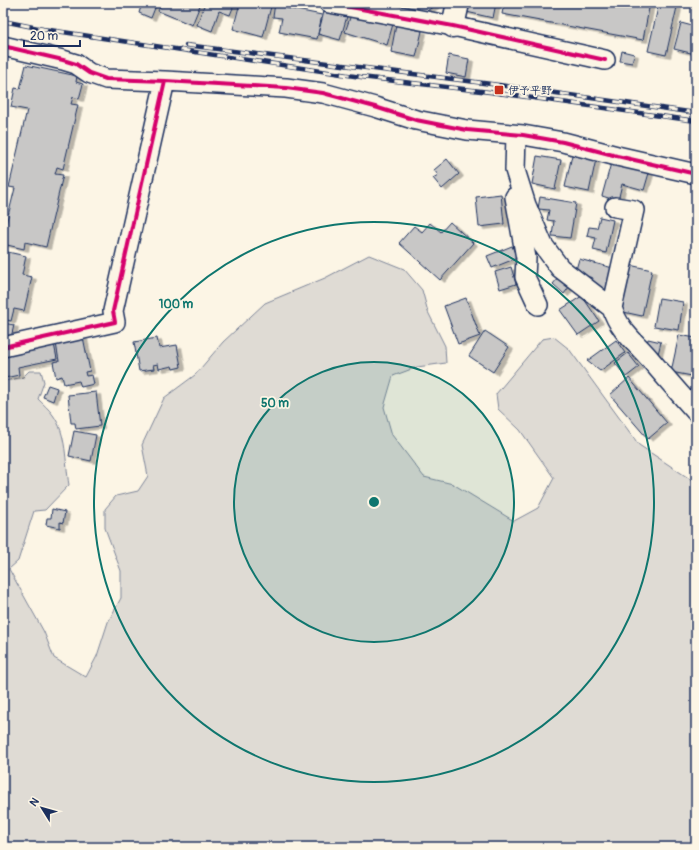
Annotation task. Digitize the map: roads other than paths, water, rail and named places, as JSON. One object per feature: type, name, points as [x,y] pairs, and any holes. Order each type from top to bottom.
[{"type":"main road","points":[[453,26],[458,3]]},
{"type":"street","points":[[329,3],[453,26],[605,60]]},
{"type":"street","points":[[3,46],[76,64],[89,73],[106,79],[286,88],[323,93],[416,120],[467,130],[563,142],[696,174]]},
{"type":"street","points":[[3,347],[115,322],[113,311],[165,81]]},
{"type":"street","points":[[516,135],[514,170],[526,206],[544,245],[560,268],[612,308]]},
{"type":"street","points":[[517,178],[514,188],[526,258],[525,277],[538,305]]},
{"type":"street","points":[[615,207],[634,210],[612,308],[615,317],[623,331],[640,347],[696,412]]},
{"type":"railway","points":[[3,21],[43,29],[361,77],[498,93],[696,121]]},
{"type":"railway","points":[[186,45],[499,85],[696,113]]},
{"type":"place","name":"伊予平野","points":[[499,90]]}]
